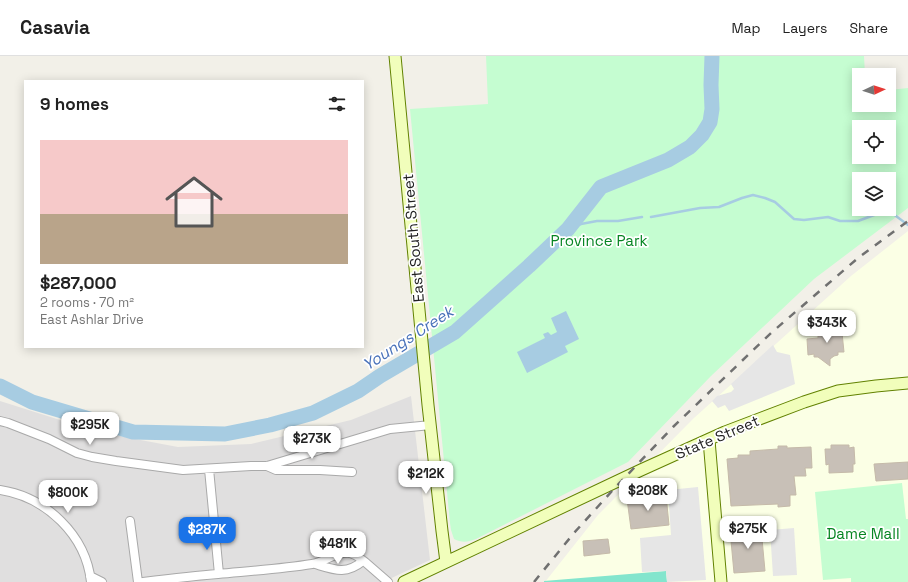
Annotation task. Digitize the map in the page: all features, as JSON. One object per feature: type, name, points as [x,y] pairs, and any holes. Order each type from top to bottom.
[{"type":"street","name":"East South Street","points":[[395,56],[428,405],[446,562]]},
{"type":"street","name":"State Street","points":[[404,582],[725,432],[804,402],[838,391],[908,383]]},
{"type":"street","points":[[0,421],[49,439],[76,453],[139,465],[183,470],[267,466],[390,429],[431,425]]},
{"type":"street","points":[[709,440],[721,582]]},
{"type":"street","points":[[267,466],[276,470],[326,470],[352,472]]},
{"type":"street","points":[[209,469],[218,574]]},
{"type":"street","points":[[0,490],[26,497],[41,505],[56,516],[68,528],[78,543],[85,559],[90,579],[102,582]]},
{"type":"street","points":[[130,521],[138,582]]},
{"type":"street","points":[[143,582],[281,569],[315,564],[339,554],[349,553],[359,556],[388,582]]},
{"type":"street","points":[[315,564],[341,571],[357,566],[363,561]]},
{"type":"shaded area","points":[[908,231],[908,582],[545,582],[598,515],[694,418],[851,276]]},
{"type":"shaded area","points":[[773,345],[777,352],[790,355],[795,384],[729,411],[725,405],[718,408],[712,401],[717,396],[731,392],[734,389],[731,384]]},
{"type":"shaded area","points":[[411,396],[430,560],[383,582],[0,582],[0,401],[98,432],[178,447],[251,444],[351,420]]},
{"type":"shaded area","points":[[698,487],[706,580],[667,582],[666,571],[642,572],[640,538],[671,535],[668,490]]},
{"type":"shaded area","points":[[794,528],[797,575],[773,576],[770,530]]},
{"type":"green space","name":"Province Park","points":[[486,56],[864,56],[865,68],[852,68],[852,112],[896,112],[896,89],[908,88],[908,208],[814,279],[711,376],[628,462],[476,539],[462,542],[454,539],[450,523],[410,109],[488,104]]},
{"type":"green space","name":"Dame Mall","points":[[902,483],[906,519],[908,519],[908,582],[851,582],[851,578],[823,580],[815,492]]},
{"type":"green space","points":[[666,571],[667,582],[544,582],[544,581]]},
{"type":"water","points":[[566,311],[579,339],[565,346],[568,352],[527,373],[517,352],[545,338],[543,334],[548,332],[551,335],[557,332],[551,318]]},
{"type":"building","points":[[841,323],[844,352],[838,352],[838,355],[830,359],[830,366],[818,357],[814,357],[814,354],[808,355],[807,339],[828,335],[827,325]]},
{"type":"building","points":[[831,445],[849,445],[849,448],[854,447],[855,464],[853,464],[853,472],[829,473],[829,464],[826,465],[825,449],[831,449]]},
{"type":"building","points":[[778,446],[787,446],[787,448],[811,447],[812,468],[805,468],[806,476],[794,476],[796,495],[790,495],[790,506],[778,507],[778,504],[731,506],[727,459],[738,458],[738,455],[750,455],[750,451],[778,449]]},
{"type":"building","points":[[908,462],[908,479],[876,481],[874,464]]},
{"type":"building","points":[[666,495],[669,525],[631,529],[627,499]]},
{"type":"building","points":[[761,528],[765,571],[734,573],[730,530]]},
{"type":"building","points":[[608,539],[610,553],[584,556],[583,541]]},
{"type":"waterway","name":"Youngs Creek","points":[[0,386],[32,402],[133,432],[225,434],[270,425],[313,413],[358,391],[380,376],[455,332],[568,229],[601,187],[668,160],[690,147],[702,135],[710,122],[712,109],[712,56]]},
{"type":"waterway","points":[[651,217],[700,208],[719,207],[753,195],[775,202],[794,219],[804,220],[828,217],[840,221],[858,221],[885,211],[892,213],[908,225]]},
{"type":"waterway","points":[[568,229],[581,224],[597,221],[618,221],[642,217]]},
{"type":"railway","points":[[534,582],[574,533],[673,427],[771,333],[858,258],[908,221]]}]
